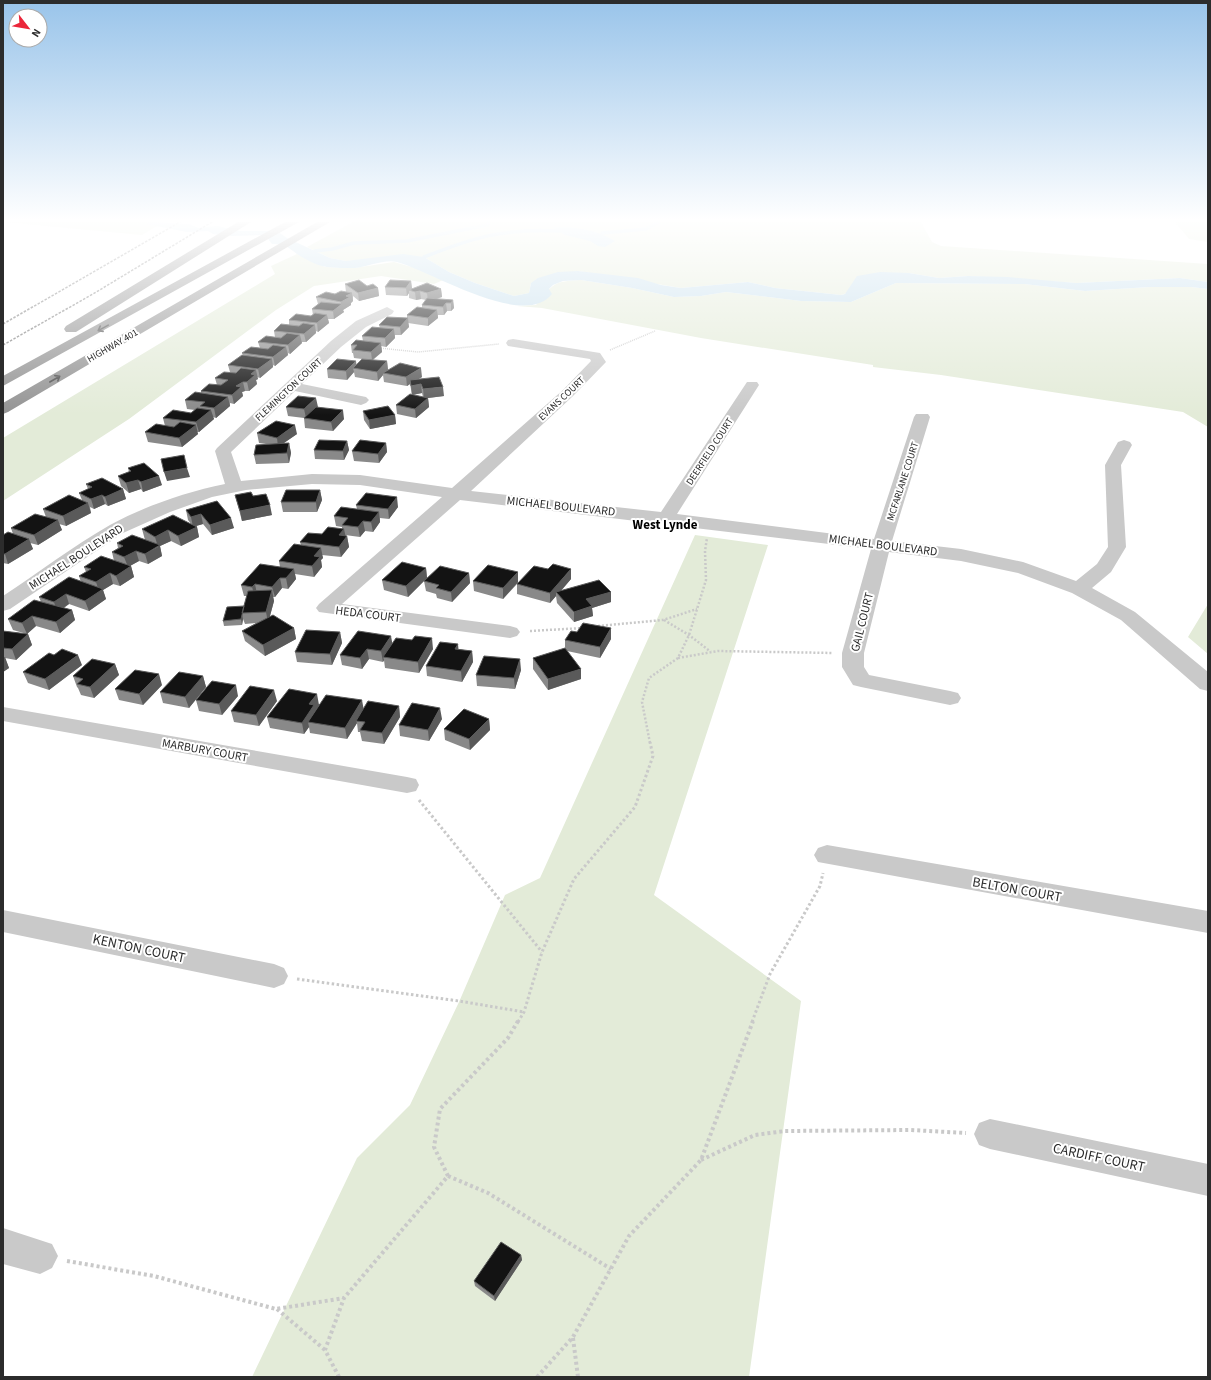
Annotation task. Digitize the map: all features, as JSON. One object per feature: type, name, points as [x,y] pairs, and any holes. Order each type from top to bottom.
[{"type":"highway","points":[[58,337],[142,286]]},
{"type":"highway","name":"HIGHWAY 401","points":[[3,382],[177,286]]},
{"type":"highway","name":"HIGHWAY 401","points":[[3,409],[214,286]]},
{"type":"highway","points":[[3,369],[44,345]]},
{"type":"street","name":"FLEMINGTON COURT","points":[[234,486],[223,451],[336,344],[361,324],[387,311]]},
{"type":"street","points":[[513,343],[595,356]]},
{"type":"street","name":"EVANS COURT","points":[[455,494],[568,393],[599,362],[595,356]]},
{"type":"street","name":"DEERFIELD COURT","points":[[666,518],[752,385]]},
{"type":"street","points":[[291,386],[362,400]]},
{"type":"street","name":"MCFARLANE COURT","points":[[882,545],[922,417]]},
{"type":"street","points":[[1079,589],[1104,568],[1116,547],[1113,465],[1124,445]]},
{"type":"street","name":"MICHAEL BOULEVARD","points":[[3,605],[117,529],[164,508],[234,486],[264,482],[312,479],[360,480],[455,494],[709,523],[961,555],[1023,568],[1079,589],[1128,616],[1170,650],[1208,684]]},
{"type":"street","name":"HEDA COURT","points":[[455,494],[326,608],[510,632]]},
{"type":"street","name":"GAIL COURT","points":[[882,545],[853,653],[853,667],[861,680],[950,698]]},
{"type":"street","name":"MARBURY COURT","points":[[3,714],[408,785]]},
{"type":"street","name":"BELTON COURT","points":[[827,855],[1208,922]]},
{"type":"street","name":"KENTON COURT","points":[[3,921],[274,976]]},
{"type":"street","name":"CARDIFF COURT","points":[[990,1134],[1208,1180]]},
{"type":"street","points":[[3,1246],[40,1256]]},
{"type":"path","points":[[595,356],[655,331]]},
{"type":"path","points":[[336,344],[418,352],[513,343]]},
{"type":"path","points":[[678,658],[689,635],[706,580],[705,551],[709,523]]},
{"type":"path","points":[[594,627],[663,620],[697,609]]},
{"type":"path","points":[[663,620],[689,635],[711,653]]},
{"type":"path","points":[[510,632],[587,627]]},
{"type":"path","points":[[611,1269],[488,1193],[448,1176],[434,1147],[440,1109],[508,1038],[524,1012],[542,952],[574,879],[636,807],[653,756],[642,702],[649,678],[678,658],[718,651],[853,653]]},
{"type":"path","points":[[408,785],[542,952]]},
{"type":"path","points":[[537,1377],[573,1338],[629,1236],[700,1160],[770,974],[820,886],[827,855]]},
{"type":"path","points":[[274,976],[459,1001],[524,1012]]},
{"type":"path","points":[[700,1160],[755,1135],[785,1131],[911,1130],[990,1134]]},
{"type":"path","points":[[325,1350],[344,1298],[448,1176]]},
{"type":"path","points":[[40,1256],[154,1276],[276,1309],[344,1298]]},
{"type":"path","points":[[276,1309],[325,1350],[338,1377]]},
{"type":"path","points":[[573,1338],[578,1377]]},
{"type":"green space","points":[[254,286],[313,286],[276,310],[129,419],[3,501],[3,438]]},
{"type":"green space","points":[[485,286],[530,286],[529,293],[514,296]]},
{"type":"green space","points":[[552,286],[622,286],[674,297],[701,296],[726,292],[801,301],[851,302],[888,286],[1045,286],[1085,291],[1150,287],[1191,287],[1208,289],[1208,427],[1183,412],[941,375],[873,367],[873,365],[701,338],[542,308],[517,306],[536,305]]},
{"type":"green space","points":[[671,286],[699,286],[681,288]]},
{"type":"green space","points":[[768,286],[868,286],[841,295]]},
{"type":"green space","points":[[695,535],[768,545],[654,895],[801,1001],[749,1377],[252,1377],[357,1158],[410,1105],[459,1002],[505,895],[540,878]]},
{"type":"green space","points":[[1208,604],[1208,654],[1188,637]]},
{"type":"water","points":[[455,286],[485,286],[514,296],[529,293],[530,286],[552,286],[549,289],[552,294],[539,303],[521,305],[500,302]]},
{"type":"water","points":[[622,286],[670,286],[681,288],[699,286],[768,286],[841,295],[845,294],[850,286],[888,286],[851,302],[801,301],[726,292],[701,296],[674,297]]},
{"type":"water","points":[[1045,286],[1208,286],[1208,289],[1191,287],[1150,287],[1085,291]]},
{"type":"building","points":[[348,286],[376,286],[378,288],[358,293]]},
{"type":"building","points":[[385,286],[407,286],[406,288]]},
{"type":"building","points":[[418,286],[435,286],[441,289],[427,293],[409,290]]},
{"type":"building","points":[[341,291],[352,293],[346,296],[350,297],[341,302],[316,297],[326,292],[335,294]]},
{"type":"building","points":[[427,298],[453,300],[451,303],[446,303],[443,307],[422,305]]},
{"type":"building","points":[[321,302],[342,304],[333,311],[312,309]]},
{"type":"building","points":[[417,307],[437,310],[428,318],[407,315]]},
{"type":"building","points":[[315,313],[327,315],[317,323],[289,320],[296,314],[311,316]]},
{"type":"building","points":[[387,317],[408,318],[400,327],[379,325]]},
{"type":"building","points":[[303,323],[315,325],[304,334],[274,331],[281,324],[299,326]]},
{"type":"building","points":[[372,327],[394,329],[385,338],[362,336]]},
{"type":"building","points":[[287,333],[300,335],[288,345],[258,342],[266,336],[281,338]]},
{"type":"building","points":[[356,340],[381,343],[371,352],[353,350],[357,345],[351,345]]},
{"type":"building","points":[[273,345],[286,347],[273,357],[242,353],[251,347],[268,349]]},
{"type":"building","points":[[242,355],[272,359],[258,369],[228,365]]},
{"type":"building","points":[[337,359],[356,361],[346,371],[327,369]]},
{"type":"building","points":[[362,359],[387,361],[377,372],[353,368]]},
{"type":"building","points":[[400,363],[421,368],[406,377],[383,373]]},
{"type":"building","points":[[241,368],[256,370],[251,374],[255,375],[247,382],[243,382],[236,386],[241,387],[232,395],[201,391],[209,384],[221,385],[228,380],[215,378],[224,372],[236,373]]},
{"type":"building","points":[[439,377],[443,387],[423,389],[421,384],[411,386],[410,380]]},
{"type":"building","points":[[195,392],[228,397],[214,408],[200,406],[205,402],[185,400]]},
{"type":"building","points":[[410,394],[428,398],[415,409],[396,405]]},
{"type":"building","points":[[298,396],[316,398],[304,409],[286,407]]},
{"type":"building","points":[[388,406],[395,415],[369,420],[363,411]]},
{"type":"building","points":[[316,407],[343,410],[331,422],[304,418]]},
{"type":"building","points":[[197,408],[211,410],[196,422],[163,418],[173,410],[191,413]]},
{"type":"building","points":[[276,421],[295,425],[277,438],[257,433]]},
{"type":"building","points":[[180,422],[196,425],[179,438],[145,432],[156,424],[174,427]]},
{"type":"building","points":[[319,440],[347,441],[343,451],[314,450]]},
{"type":"building","points":[[360,440],[386,443],[378,454],[352,451]]},
{"type":"building","points":[[289,443],[287,453],[254,455],[256,445]]},
{"type":"building","points":[[184,455],[187,468],[164,472],[161,459]]},
{"type":"building","points":[[144,463],[159,476],[141,482],[138,480],[126,483],[118,476],[131,471],[128,468]]},
{"type":"building","points":[[102,478],[123,489],[105,497],[102,495],[91,499],[79,493],[92,487],[86,484]]},
{"type":"building","points":[[286,490],[320,490],[316,502],[281,502]]},
{"type":"building","points":[[251,492],[253,496],[266,494],[270,505],[240,511],[235,495]]},
{"type":"building","points":[[366,493],[397,497],[388,509],[356,505]]},
{"type":"building","points":[[69,495],[88,503],[63,516],[43,509]]},
{"type":"building","points":[[217,501],[231,518],[210,525],[201,514],[191,517],[186,510]]},
{"type":"building","points":[[341,507],[379,512],[371,522],[363,521],[358,527],[342,525],[348,518],[334,516]]},
{"type":"building","points":[[35,514],[58,520],[34,535],[11,528]]},
{"type":"building","points":[[173,515],[197,527],[178,536],[168,530],[155,537],[142,529]]},
{"type":"building","points":[[328,527],[344,529],[339,535],[347,536],[339,547],[300,542],[308,533],[322,534]]},
{"type":"building","points":[[8,532],[29,539],[3,554],[3,535]]},
{"type":"building","points":[[132,535],[160,545],[145,554],[136,551],[124,557],[112,552],[123,546],[117,543]]},
{"type":"building","points":[[294,544],[321,548],[314,556],[320,557],[312,566],[279,561]]},
{"type":"building","points":[[101,556],[131,566],[116,576],[110,573],[96,582],[79,576],[91,569],[84,567]]},
{"type":"building","points":[[402,562],[426,568],[406,586],[382,580]]},
{"type":"building","points":[[260,564],[294,569],[286,578],[280,578],[272,587],[255,584],[252,587],[241,585]]},
{"type":"building","points":[[553,564],[571,569],[550,593],[517,584],[534,566],[548,569]]},
{"type":"building","points":[[488,565],[518,572],[503,588],[473,581]]},
{"type":"building","points":[[440,566],[469,573],[451,592],[436,588],[439,585],[424,581]]},
{"type":"building","points":[[69,577],[103,589],[85,601],[66,594],[54,602],[39,597]]},
{"type":"building","points":[[599,580],[611,592],[586,599],[592,606],[574,612],[556,592]]},
{"type":"building","points":[[272,590],[266,612],[242,613],[248,591]]},
{"type":"building","points":[[34,600],[72,610],[56,622],[32,616],[22,623],[8,619]]},
{"type":"building","points":[[244,606],[241,619],[223,621],[227,607]]},
{"type":"building","points":[[273,615],[294,628],[263,645],[242,631]]},
{"type":"building","points":[[583,623],[611,628],[600,647],[565,640],[571,631],[577,632]]},
{"type":"building","points":[[306,630],[340,632],[330,654],[295,652]]},
{"type":"building","points":[[3,631],[28,634],[12,649],[3,648]]},
{"type":"building","points":[[358,631],[391,636],[381,651],[367,649],[360,658],[340,655]]},
{"type":"building","points":[[415,636],[432,638],[418,662],[383,657],[396,638],[412,640]]},
{"type":"building","points":[[440,642],[458,644],[455,649],[472,651],[461,671],[426,666]]},
{"type":"building","points":[[565,648],[581,669],[548,679],[533,658]]},
{"type":"building","points":[[62,649],[78,655],[45,679],[23,672],[49,653],[54,655]]},
{"type":"building","points":[[484,656],[520,659],[514,678],[476,675]]},
{"type":"building","points":[[92,659],[115,664],[90,687],[77,684],[83,679],[73,676]]},
{"type":"building","points":[[135,670],[159,674],[139,694],[115,689]]},
{"type":"building","points":[[179,672],[203,676],[185,697],[160,692]]},
{"type":"building","points":[[212,681],[236,685],[219,704],[196,700]]},
{"type":"building","points":[[250,686],[274,690],[256,715],[231,711]]},
{"type":"building","points":[[289,689],[317,694],[309,704],[314,705],[302,723],[267,717]]},
{"type":"building","points":[[326,695],[362,700],[345,728],[308,722]]},
{"type":"building","points":[[368,701],[399,706],[382,733],[360,730],[365,722],[356,721]]},
{"type":"building","points":[[412,703],[440,708],[428,730],[399,725]]},
{"type":"building","points":[[464,709],[489,719],[469,739],[444,729]]},
{"type":"building","points":[[501,1242],[521,1255],[494,1296],[474,1281]]},
{"type":"railway","points":[[3,324],[68,286]]},
{"type":"railway","points":[[3,345],[106,286]]},
{"type":"district","name":"West Lynde","points":[[665,524]]}]
